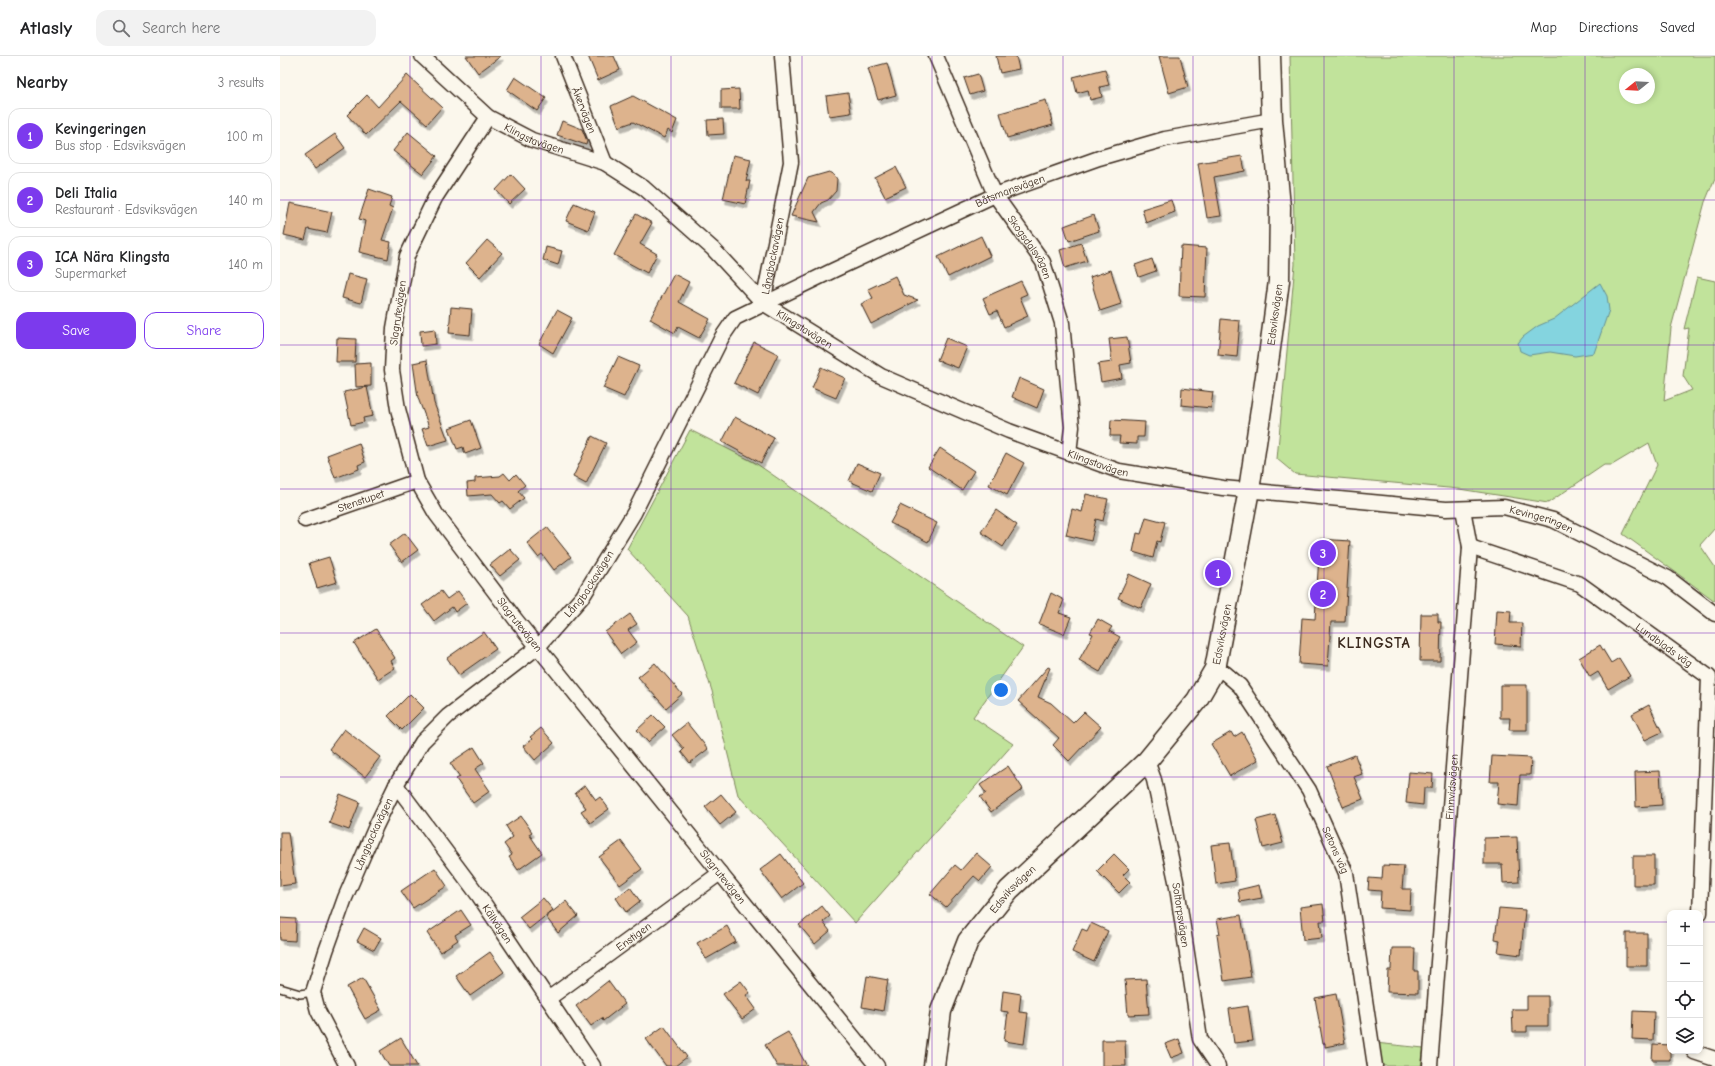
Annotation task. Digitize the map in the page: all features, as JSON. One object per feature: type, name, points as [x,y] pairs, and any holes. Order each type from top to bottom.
[{"type":"street","name":"Klingstavägen","points":[[422,56],[488,117],[532,140],[605,163],[650,193],[713,249],[763,303],[881,376],[1009,431],[1119,471],[1223,488],[1249,490]]},
{"type":"street","name":"Åkervägen","points":[[563,56],[605,163]]},
{"type":"street","name":"Långbackavägen","points":[[313,992],[345,898],[376,826],[396,785],[422,742],[448,716],[539,646],[583,596],[634,513],[722,337],[735,318],[763,303],[791,162],[782,56]]},
{"type":"street","name":"Skogsdalsvägen","points":[[936,56],[994,196],[1043,262],[1062,323],[1072,427],[1070,453]]},
{"type":"street","name":"Edsviksvägen","points":[[934,1066],[941,1011],[968,941],[1009,890],[1147,761],[1197,700],[1215,669],[1249,490],[1270,356],[1279,281],[1280,207],[1272,120],[1270,56]]},
{"type":"street","name":"Slagrutevägen","points":[[488,117],[435,198],[407,256],[394,328],[392,370],[398,409],[417,480],[436,514],[516,620],[539,646],[720,873],[877,1066]]},
{"type":"street","name":"Båtsmansvägen","points":[[763,303],[994,196],[1099,158],[1165,140],[1272,120]]},
{"type":"street","name":"Stenstupet","points":[[305,520],[417,480]]},
{"type":"street","name":"Kevingeringen","points":[[1249,490],[1446,508],[1463,509],[1504,507],[1553,520],[1668,578],[1715,614]]},
{"type":"street","name":"Finnvidsvägen","points":[[1430,1066],[1470,548],[1463,509]]},
{"type":"street","name":"Lundblads väg","points":[[1470,548],[1580,584],[1709,677],[1700,910]]},
{"type":"street","name":"Setons väg","points":[[1215,669],[1225,673],[1240,686],[1309,790],[1346,874],[1375,1066]]},
{"type":"street","name":"Soltorpsvägen","points":[[1147,761],[1154,780],[1176,881],[1200,1039],[1218,1066]]},
{"type":"street","name":"Källvägen","points":[[396,785],[479,896],[593,1066]]},
{"type":"street","name":"Enstigen","points":[[548,999],[720,873]]},
{"type":"street","points":[[313,992],[318,1011],[347,1066]]},
{"type":"street","points":[[1694,1056],[1715,1059]]},
{"type":"lane","points":[[280,988],[300,994],[313,992]]},
{"type":"green space","points":[[1290,56],[1715,56],[1715,178],[1705,202],[1671,328],[1664,401],[1692,390],[1683,376],[1689,328],[1684,329],[1697,277],[1715,281],[1715,528],[1700,545],[1715,567],[1715,601],[1623,534],[1657,465],[1649,443],[1612,465],[1604,465],[1548,503],[1459,489],[1295,474],[1277,459],[1295,264]]},
{"type":"green space","points":[[690,430],[754,462],[1023,647],[973,717],[1013,744],[855,923],[738,795],[712,691],[688,616],[627,549]]},
{"type":"green space","points":[[1375,1043],[1424,1048],[1421,1066],[1381,1066]]},
{"type":"water","points":[[1600,283],[1607,296],[1609,310],[1594,353],[1575,356],[1550,352],[1529,355],[1520,351],[1518,343],[1523,337],[1538,326],[1554,319]]},
{"type":"building","points":[[466,56],[501,56],[478,73]]},
{"type":"building","points":[[588,56],[614,56],[620,70],[598,80]]},
{"type":"building","points":[[996,56],[1016,56],[1019,69],[1000,73]]},
{"type":"building","points":[[1159,56],[1180,56],[1188,87],[1169,93]]},
{"type":"building","points":[[887,63],[896,95],[878,100],[868,68]]},
{"type":"building","points":[[1105,69],[1109,85],[1100,87],[1102,97],[1090,100],[1088,90],[1077,93],[1073,77]]},
{"type":"building","points":[[978,74],[983,91],[970,95],[964,78]]},
{"type":"building","points":[[407,75],[442,107],[427,124],[401,101],[366,135],[347,115],[367,95],[378,107]]},
{"type":"building","points":[[515,77],[546,98],[537,111],[507,90]]},
{"type":"building","points":[[739,89],[740,109],[721,109],[721,90]]},
{"type":"building","points":[[848,93],[851,113],[829,116],[826,96]]},
{"type":"building","points":[[633,96],[677,120],[672,133],[668,130],[664,138],[633,122],[619,127],[611,106]]},
{"type":"building","points":[[1046,100],[1053,125],[1007,138],[1000,113]]},
{"type":"building","points":[[723,119],[724,134],[708,135],[707,120]]},
{"type":"building","points":[[562,121],[582,129],[587,141],[586,145],[557,135]]},
{"type":"building","points":[[408,132],[437,156],[423,174],[393,151]]},
{"type":"building","points":[[335,134],[345,148],[315,169],[305,155]]},
{"type":"building","points":[[733,155],[751,159],[746,181],[750,181],[745,204],[723,199]]},
{"type":"building","points":[[1242,156],[1245,171],[1214,177],[1221,216],[1207,218],[1198,163]]},
{"type":"building","points":[[896,167],[906,187],[885,197],[875,178]]},
{"type":"building","points":[[829,172],[837,179],[836,191],[828,200],[821,203],[814,212],[819,222],[791,216],[808,178]]},
{"type":"building","points":[[511,174],[525,189],[509,204],[496,190]]},
{"type":"building","points":[[369,189],[392,197],[389,206],[393,208],[382,240],[391,242],[388,259],[359,252],[365,221],[359,219]]},
{"type":"building","points":[[1171,200],[1175,212],[1146,223],[1142,209]]},
{"type":"building","points":[[290,203],[332,212],[327,233],[308,229],[305,240],[284,235]]},
{"type":"building","points":[[574,203],[595,212],[588,230],[566,221]]},
{"type":"building","points":[[636,214],[652,223],[640,244],[657,254],[647,273],[614,255]]},
{"type":"building","points":[[1094,215],[1099,231],[1069,241],[1064,226]]},
{"type":"building","points":[[981,236],[990,256],[948,277],[938,257]]},
{"type":"building","points":[[487,240],[502,253],[480,277],[466,263]]},
{"type":"building","points":[[1081,243],[1087,261],[1065,268],[1060,250]]},
{"type":"building","points":[[1181,246],[1207,248],[1205,297],[1179,296]]},
{"type":"building","points":[[546,247],[562,251],[558,265],[543,260]]},
{"type":"building","points":[[1152,259],[1156,271],[1139,277],[1135,265]]},
{"type":"building","points":[[1111,270],[1121,304],[1100,311],[1090,277]]},
{"type":"building","points":[[348,274],[367,279],[361,303],[342,298]]},
{"type":"building","points":[[674,274],[689,282],[679,302],[710,319],[699,338],[678,327],[675,333],[650,319]]},
{"type":"building","points":[[895,276],[904,295],[918,300],[871,324],[861,304],[873,298],[868,289]]},
{"type":"building","points":[[1021,281],[1027,294],[1020,297],[1028,316],[1004,327],[997,311],[990,314],[983,298]]},
{"type":"building","points":[[451,307],[472,309],[470,335],[449,333]]},
{"type":"building","points":[[557,310],[572,318],[553,353],[539,344]]},
{"type":"building","points":[[1221,319],[1240,321],[1237,357],[1218,355]]},
{"type":"building","points":[[435,329],[436,344],[421,346],[420,331]]},
{"type":"building","points":[[1127,337],[1131,363],[1120,365],[1122,378],[1101,382],[1098,364],[1112,362],[1109,339]]},
{"type":"building","points":[[337,338],[356,339],[355,362],[336,362]]},
{"type":"building","points":[[946,338],[967,347],[958,368],[937,360]]},
{"type":"building","points":[[754,342],[778,354],[758,395],[734,383]]},
{"type":"building","points":[[618,357],[639,366],[624,397],[603,388]]},
{"type":"building","points":[[427,360],[434,403],[448,440],[428,446],[422,429],[429,427],[418,398],[413,363]]},
{"type":"building","points":[[371,363],[371,386],[356,387],[355,364]]},
{"type":"building","points":[[821,367],[845,378],[836,398],[812,388]]},
{"type":"building","points":[[1019,378],[1044,389],[1037,408],[1012,397]]},
{"type":"building","points":[[367,387],[373,416],[363,418],[364,422],[351,425],[344,392]]},
{"type":"building","points":[[1182,388],[1213,392],[1211,408],[1181,405]]},
{"type":"building","points":[[735,417],[774,438],[761,463],[722,442]]},
{"type":"building","points":[[471,420],[481,448],[465,454],[463,447],[457,449],[449,428]]},
{"type":"building","points":[[1111,420],[1145,422],[1144,437],[1137,437],[1137,444],[1119,443],[1120,436],[1110,436]]},
{"type":"building","points":[[592,436],[606,443],[586,484],[573,477]]},
{"type":"building","points":[[359,443],[365,462],[358,465],[359,469],[335,478],[327,455]]},
{"type":"building","points":[[940,448],[974,471],[962,490],[928,467]]},
{"type":"building","points":[[1006,453],[1024,463],[1007,495],[989,485]]},
{"type":"building","points":[[857,463],[880,473],[872,491],[849,481]]},
{"type":"building","points":[[504,473],[510,480],[516,474],[525,485],[518,491],[524,498],[510,509],[503,501],[500,503],[492,494],[468,496],[467,483],[475,482],[475,478],[500,476]]},
{"type":"building","points":[[1086,494],[1108,499],[1103,521],[1096,519],[1091,541],[1066,535],[1072,509],[1082,512]]},
{"type":"building","points":[[900,505],[937,523],[928,542],[890,523]]},
{"type":"building","points":[[996,510],[1017,525],[1003,547],[981,532]]},
{"type":"building","points":[[1146,517],[1165,522],[1160,542],[1157,541],[1153,558],[1133,552],[1137,533],[1141,534]]},
{"type":"building","points":[[547,527],[571,557],[554,570],[542,554],[538,557],[527,543]]},
{"type":"building","points":[[405,533],[418,550],[402,562],[389,545]]},
{"type":"building","points":[[1320,539],[1350,541],[1345,622],[1331,622],[1328,666],[1299,664],[1302,618],[1315,619]]},
{"type":"building","points":[[510,549],[520,560],[500,576],[490,565]]},
{"type":"building","points":[[329,557],[337,582],[317,588],[309,563]]},
{"type":"building","points":[[1129,574],[1151,584],[1141,608],[1118,598]]},
{"type":"building","points":[[441,591],[447,599],[458,591],[467,603],[455,612],[452,607],[434,621],[422,605]]},
{"type":"building","points":[[1051,593],[1064,600],[1059,613],[1071,617],[1064,634],[1039,624]]},
{"type":"building","points":[[1497,610],[1511,611],[1510,623],[1522,623],[1521,646],[1495,644]]},
{"type":"building","points":[[630,614],[637,624],[628,630],[637,642],[621,654],[605,632]]},
{"type":"building","points":[[1421,614],[1438,614],[1438,622],[1441,622],[1440,661],[1420,661]]},
{"type":"building","points":[[1098,619],[1112,627],[1109,631],[1120,637],[1100,672],[1079,660],[1093,634],[1090,633]]},
{"type":"building","points":[[376,629],[395,658],[391,661],[395,668],[378,679],[354,643]]},
{"type":"building","points":[[484,632],[496,649],[459,675],[447,658]]},
{"type":"building","points":[[1600,645],[1611,663],[1619,658],[1630,676],[1608,689],[1598,672],[1590,677],[1579,658]]},
{"type":"building","points":[[655,663],[682,694],[666,708],[638,677]]},
{"type":"building","points":[[1048,667],[1050,668],[1038,697],[1051,703],[1073,723],[1084,712],[1101,727],[1069,761],[1053,745],[1059,738],[1018,701]]},
{"type":"building","points":[[1500,685],[1527,685],[1527,730],[1509,730],[1510,718],[1500,718]]},
{"type":"building","points":[[410,694],[424,708],[402,730],[388,716]]},
{"type":"building","points":[[1649,705],[1662,732],[1645,740],[1632,714]]},
{"type":"building","points":[[653,715],[665,727],[648,742],[637,730]]},
{"type":"building","points":[[687,723],[708,749],[690,763],[681,752],[684,749],[672,735]]},
{"type":"building","points":[[541,728],[554,743],[535,760],[523,746],[532,739],[530,737]]},
{"type":"building","points":[[344,729],[380,757],[365,777],[329,749]]},
{"type":"building","points":[[1231,732],[1234,737],[1242,732],[1258,760],[1230,776],[1211,744]]},
{"type":"building","points":[[474,747],[484,763],[475,769],[490,791],[473,803],[456,779],[460,777],[450,763]]},
{"type":"building","points":[[1355,755],[1362,774],[1354,777],[1363,799],[1343,807],[1327,766]]},
{"type":"building","points":[[1492,756],[1531,758],[1530,775],[1520,775],[1518,806],[1497,804],[1499,782],[1490,782]]},
{"type":"building","points":[[1008,766],[1023,789],[991,812],[980,797],[986,793],[980,785]]},
{"type":"building","points":[[1660,771],[1662,805],[1636,807],[1635,772]]},
{"type":"building","points":[[1409,772],[1433,774],[1432,788],[1424,788],[1423,805],[1406,803]]},
{"type":"building","points":[[585,785],[596,800],[600,797],[609,809],[590,823],[581,811],[586,808],[575,793]]},
{"type":"building","points":[[340,794],[360,802],[349,830],[329,823]]},
{"type":"building","points":[[721,794],[736,812],[720,825],[705,807]]},
{"type":"building","points":[[1275,815],[1283,843],[1263,848],[1256,820]]},
{"type":"building","points":[[521,816],[532,832],[529,834],[542,853],[518,870],[509,857],[512,855],[504,844],[513,837],[506,826]]},
{"type":"building","points":[[280,832],[288,832],[295,884],[280,886]]},
{"type":"building","points":[[1517,837],[1519,882],[1503,883],[1502,864],[1484,864],[1484,838]]},
{"type":"building","points":[[621,841],[642,869],[620,885],[599,857]]},
{"type":"building","points":[[1230,843],[1235,881],[1216,884],[1211,845]]},
{"type":"building","points":[[976,853],[992,867],[980,881],[974,876],[946,907],[930,894],[955,865],[961,870]]},
{"type":"building","points":[[781,854],[803,883],[782,899],[760,870]]},
{"type":"building","points":[[1114,854],[1129,869],[1123,875],[1130,882],[1119,893],[1097,871]]},
{"type":"building","points":[[1633,856],[1654,856],[1654,885],[1633,885]]},
{"type":"building","points":[[1383,865],[1404,866],[1402,889],[1411,889],[1410,910],[1380,908],[1381,891],[1368,890],[1369,878],[1382,879]]},
{"type":"building","points":[[435,868],[447,886],[413,908],[401,891]]},
{"type":"building","points":[[1259,885],[1262,898],[1240,902],[1238,890]]},
{"type":"building","points":[[630,887],[640,901],[626,912],[616,898]]},
{"type":"building","points":[[543,898],[553,910],[529,929],[519,917]]},
{"type":"building","points":[[566,901],[578,916],[558,933],[546,917]]},
{"type":"building","points":[[1323,904],[1325,921],[1320,921],[1322,938],[1303,940],[1300,907]]},
{"type":"building","points":[[822,906],[830,916],[823,922],[830,931],[815,944],[799,925]]},
{"type":"building","points":[[1499,908],[1525,910],[1521,955],[1498,952],[1500,940],[1495,939]]},
{"type":"building","points":[[461,910],[471,925],[455,935],[458,940],[440,952],[427,933]]},
{"type":"building","points":[[1241,915],[1251,977],[1224,981],[1217,935],[1220,934],[1217,919]]},
{"type":"building","points":[[280,918],[296,919],[295,941],[280,940]]},
{"type":"building","points":[[1091,923],[1108,931],[1094,962],[1072,952],[1082,929],[1087,931]]},
{"type":"building","points":[[727,926],[736,942],[706,959],[697,943]]},
{"type":"building","points":[[364,928],[381,938],[374,950],[357,941]]},
{"type":"building","points":[[1626,933],[1647,933],[1647,966],[1626,966]]},
{"type":"building","points":[[1392,948],[1415,948],[1414,971],[1418,971],[1418,993],[1387,992],[1388,970],[1391,970]]},
{"type":"building","points":[[490,952],[504,972],[470,996],[456,976]]},
{"type":"building","points":[[867,976],[888,980],[883,1011],[862,1007]]},
{"type":"building","points":[[363,978],[381,1010],[365,1019],[347,987]]},
{"type":"building","points":[[1146,979],[1149,1014],[1128,1015],[1125,980]]},
{"type":"building","points":[[608,981],[625,1004],[603,1021],[602,1018],[591,1026],[576,1006]]},
{"type":"building","points":[[741,981],[750,993],[746,995],[756,1009],[742,1019],[723,994]]},
{"type":"building","points":[[1003,991],[1021,994],[1019,1012],[1028,1013],[1024,1044],[1004,1041],[1008,1012],[1001,1011]]},
{"type":"building","points":[[1336,994],[1345,1043],[1325,1047],[1325,1043],[1323,1044],[1315,998]]},
{"type":"building","points":[[1527,996],[1548,996],[1548,1026],[1527,1026],[1527,1032],[1513,1032],[1512,1009],[1527,1009]]},
{"type":"building","points":[[1248,1006],[1253,1041],[1234,1043],[1229,1009]]},
{"type":"building","points":[[1633,1011],[1654,1012],[1653,1040],[1632,1039]]},
{"type":"building","points":[[664,1026],[687,1057],[675,1066],[666,1066],[646,1039]]},
{"type":"building","points":[[788,1032],[807,1066],[777,1066],[765,1045]]},
{"type":"building","points":[[401,1038],[417,1066],[389,1066],[380,1051]]},
{"type":"building","points":[[1179,1039],[1184,1053],[1171,1058],[1165,1044]]},
{"type":"building","points":[[1102,1040],[1125,1040],[1126,1066],[1102,1066]]},
{"type":"building","points":[[1653,1044],[1667,1045],[1667,1054],[1670,1054],[1670,1060],[1652,1060]]},
{"type":"place","name":"ICA Nära Klingsta","points":[[1323,553]]},
{"type":"place","name":"Kevingeringen","points":[[1218,573]]},
{"type":"place","name":"Deli Italia","points":[[1323,594]]},
{"type":"district","name":"KLINGSTA","points":[[1374,643]]}]
